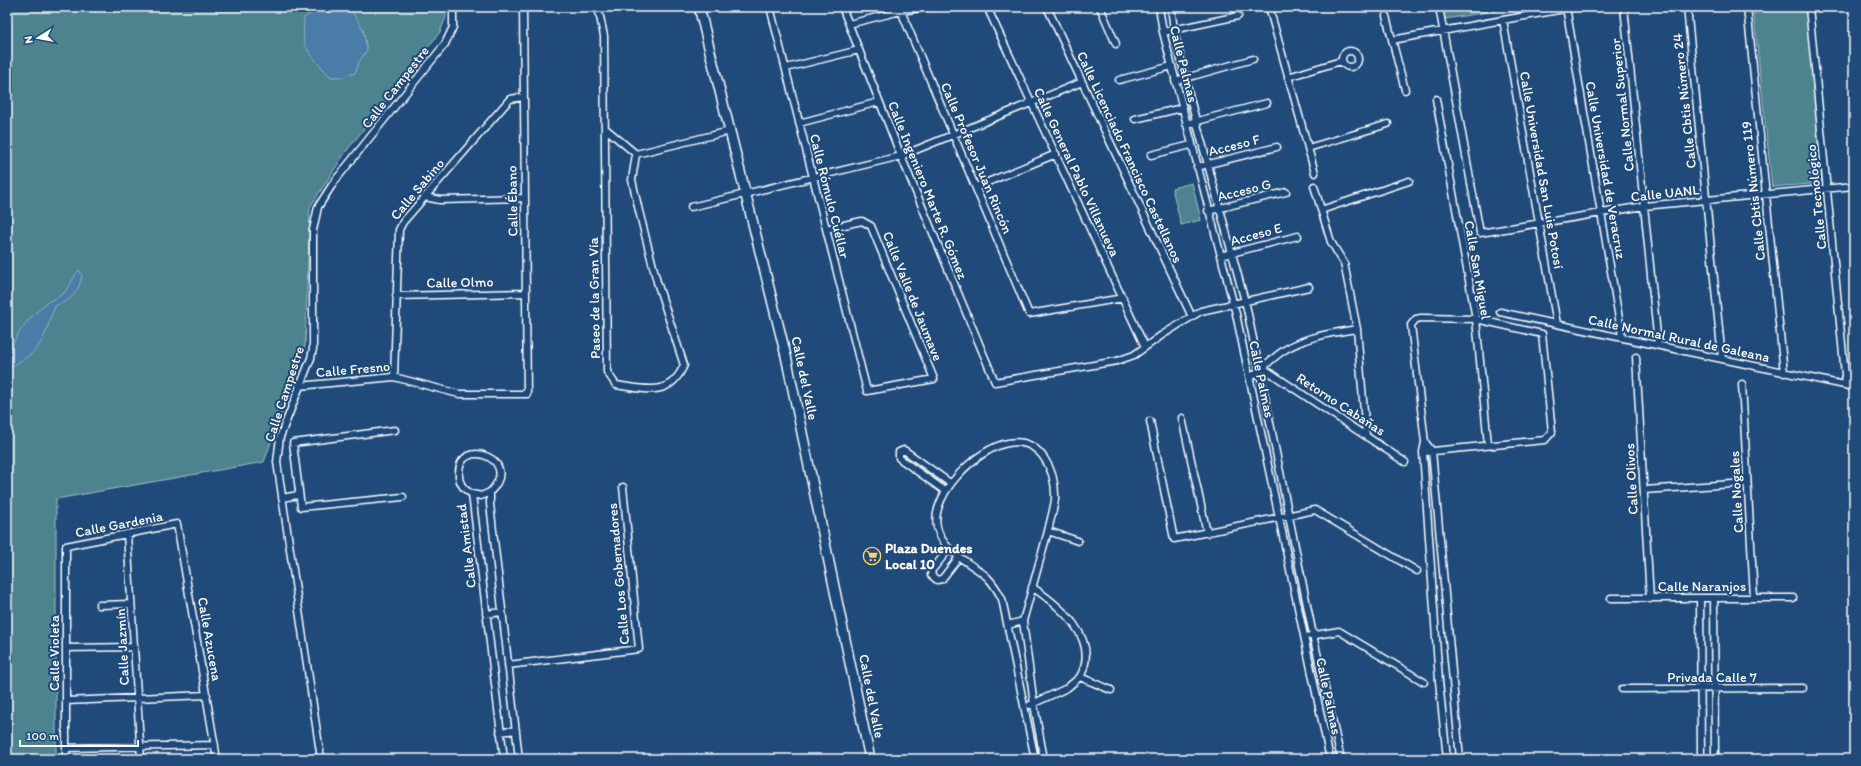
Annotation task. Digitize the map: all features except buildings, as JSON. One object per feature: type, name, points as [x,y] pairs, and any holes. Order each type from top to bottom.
[{"type":"street","name":"Calle Campestre","points":[[321,759],[277,462],[277,449],[280,437],[313,349],[313,230],[318,208],[334,182],[445,44],[453,27],[452,7]]},
{"type":"street","name":"Calle Ébano","points":[[523,7],[527,394]]},
{"type":"street","name":"Paseo de la Gran Vía","points":[[598,7],[604,36],[606,129],[604,174],[607,372],[616,385],[646,389],[664,388],[679,377],[684,365],[657,282],[639,211],[632,180],[636,154]]},
{"type":"street","name":"Calle del Valle","points":[[699,7],[747,193],[788,363],[870,759]]},
{"type":"street","name":"Calle Rómulo Cuéllar","points":[[770,7],[867,391]]},
{"type":"street","name":"Calle Ingeniero Marte R. Gómez","points":[[842,7],[901,156],[995,382],[1117,361],[1134,355],[1145,347]]},
{"type":"street","points":[[849,24],[902,11],[927,7]]},
{"type":"street","name":"Calle General Pablo Villanueva","points":[[987,7],[1145,347]]},
{"type":"street","name":"Calle Licenciado Francisco Castellanos","points":[[1047,7],[1192,317]]},
{"type":"street","points":[[1100,7],[1116,44]]},
{"type":"street","name":"Calle Palmas","points":[[1159,7],[1163,32],[1233,303],[1330,759]]},
{"type":"street","name":"Calle Palmas","points":[[1171,7],[1174,30],[1185,78],[1262,369],[1289,515],[1341,759]]},
{"type":"street","points":[[1271,7],[1288,76],[1315,173]]},
{"type":"street","points":[[1439,7],[1442,31]]},
{"type":"street","points":[[1392,40],[1575,7]]},
{"type":"street","name":"Calle Normal Superior","points":[[1624,7],[1658,345]]},
{"type":"street","name":"Calle Cbtis Número 24","points":[[1687,7],[1722,359]]},
{"type":"street","name":"Calle Cbtis Número 119","points":[[1747,7],[1784,373]]},
{"type":"street","name":"Calle Tecnológico","points":[[1809,7],[1846,385]]},
{"type":"street","name":"Calle Universidad de Veracruz","points":[[1566,8],[1622,336]]},
{"type":"street","name":"Calle Profesor Juan Rincón","points":[[902,11],[1029,314],[1123,298]]},
{"type":"street","points":[[1163,32],[1238,16]]},
{"type":"street","points":[[1386,16],[1405,90]]},
{"type":"street","name":"Calle Universidad San Luis Potosí","points":[[1503,20],[1557,324]]},
{"type":"street","name":"Calle UANL","points":[[1442,31],[1480,233],[1644,206],[1854,186]]},
{"type":"street","points":[[786,68],[859,50]]},
{"type":"street","points":[[1175,80],[1253,59]]},
{"type":"street","points":[[1288,76],[1341,61]]},
{"type":"street","points":[[1119,80],[1172,66]]},
{"type":"street","points":[[691,207],[901,156],[1082,82]]},
{"type":"street","name":"Calle Sabino","points":[[394,377],[399,230],[403,222],[510,99],[523,97]]},
{"type":"street","name":"Calle San Miguel","points":[[1436,99],[1476,319],[1488,446]]},
{"type":"street","points":[[799,123],[879,102]]},
{"type":"street","points":[[1186,124],[1267,103]]},
{"type":"street","points":[[1135,119],[1182,108]]},
{"type":"street","points":[[1308,148],[1388,124]]},
{"type":"street","points":[[606,129],[636,154],[730,131]]},
{"type":"street","points":[[1151,154],[1192,145]]},
{"type":"street","name":"Acceso F","points":[[1197,167],[1277,147]]},
{"type":"street","points":[[976,187],[1056,154]]},
{"type":"street","points":[[1321,210],[1409,181]]},
{"type":"street","points":[[1314,186],[1331,242],[1344,263],[1357,329],[1366,435]]},
{"type":"street","name":"Acceso G","points":[[1208,211],[1286,192]]},
{"type":"street","points":[[425,197],[440,200],[524,198]]},
{"type":"street","name":"Calle Valle de Jaumave","points":[[826,228],[862,221],[868,222],[871,226],[934,379],[867,391]]},
{"type":"street","name":"Acceso E","points":[[1220,256],[1298,236]]},
{"type":"street","points":[[1145,347],[1201,311],[1308,287]]},
{"type":"street","name":"Calle Olmo","points":[[396,296],[525,293]]},
{"type":"street","name":"Calle Normal Rural de Galeana","points":[[1500,312],[1622,336],[1784,373],[1854,387]]},
{"type":"street","points":[[1423,452],[1545,440],[1549,437],[1552,432],[1542,334],[1476,319],[1421,318],[1416,319],[1411,325],[1425,442],[1423,452],[1439,681],[1447,759]]},
{"type":"street","points":[[1250,378],[1284,350],[1299,342],[1316,335],[1357,329]]},
{"type":"street","name":"Calle Olivos","points":[[1636,357],[1650,599]]},
{"type":"street","name":"Retorno Cabañas","points":[[1262,369],[1366,435],[1405,462]]},
{"type":"street","name":"Calle Fresno","points":[[299,386],[394,377],[459,394],[527,394]]},
{"type":"street","name":"Calle Nogales","points":[[1742,384],[1754,598]]},
{"type":"street","points":[[1182,418],[1207,532]]},
{"type":"street","points":[[1150,421],[1174,539],[1315,510],[1417,571]]},
{"type":"street","points":[[394,430],[293,444],[298,495],[301,507],[403,497]]},
{"type":"street","points":[[1425,442],[1432,451],[1460,759]]},
{"type":"street","points":[[1035,759],[1002,600],[996,588],[986,577],[949,549],[942,540],[937,527],[936,513],[950,483],[977,458],[1008,443],[1022,443],[1036,448],[1047,460],[1053,478],[1055,499],[1048,532],[1023,621],[1034,705],[1044,759]]},
{"type":"street","points":[[945,491],[899,458],[899,452],[904,450],[950,483]]},
{"type":"street","name":"Calle Amistad","points":[[504,759],[472,494],[464,489],[458,479],[459,468],[463,460],[469,456],[479,454],[488,456],[494,460],[498,466],[500,475],[497,485],[490,492],[519,759]]},
{"type":"street","points":[[923,475],[928,467]]},
{"type":"street","points":[[1644,490],[1748,483]]},
{"type":"street","name":"Calle Los Gobernadores","points":[[508,665],[639,649],[623,487]]},
{"type":"street","points":[[472,494],[481,496],[490,492]]},
{"type":"street","points":[[282,498],[298,495]]},
{"type":"street","name":"Calle Gardenia","points":[[66,546],[177,524]]},
{"type":"street","name":"Calle Azucena","points":[[177,524],[217,759]]},
{"type":"street","points":[[1048,532],[1078,541]]},
{"type":"street","name":"Calle Jazmín","points":[[127,534],[141,759]]},
{"type":"street","name":"Calle Violeta","points":[[66,546],[66,759]]},
{"type":"street","points":[[949,549],[932,570],[931,575],[934,579],[942,579],[959,557]]},
{"type":"street","points":[[1432,579],[1444,580]]},
{"type":"street","points":[[1024,706],[1034,705],[1067,688],[1080,677],[1086,660],[1085,646],[1080,634],[1061,608],[1032,587]]},
{"type":"street","name":"Calle Naranjos","points":[[1611,598],[1793,598]]},
{"type":"street","points":[[1700,598],[1701,759]]},
{"type":"street","points":[[1714,598],[1715,759]]},
{"type":"street","points":[[99,605],[131,604]]},
{"type":"street","points":[[486,614],[502,612]]},
{"type":"street","points":[[1008,625],[1023,621]]},
{"type":"street","points":[[1304,637],[1338,631],[1424,682]]},
{"type":"street","points":[[66,648],[134,647]]},
{"type":"street","points":[[1080,677],[1111,690]]},
{"type":"street","points":[[1439,681],[1453,680]]},
{"type":"street","name":"Privada Calle 7","points":[[1622,690],[1803,688]]},
{"type":"street","points":[[66,701],[207,695]]},
{"type":"street","points":[[500,732],[516,730]]},
{"type":"street","points":[[66,748],[215,745]]},
{"type":"green space","points":[[7,7],[445,7],[446,17],[440,32],[345,153],[310,207],[305,346],[264,462],[56,499],[56,759],[7,759]]},
{"type":"green space","points":[[1443,7],[1519,7],[1445,19]]},
{"type":"green space","points":[[1753,7],[1806,7],[1822,183],[1772,187]]},
{"type":"green space","points":[[1192,183],[1201,220],[1181,225],[1172,188]]},
{"type":"water","points":[[321,7],[349,7],[363,29],[367,50],[359,62],[355,73],[343,77],[331,77],[309,52],[304,38],[304,18]]},
{"type":"water","points":[[79,270],[82,275],[77,290],[66,301],[56,305],[40,344],[31,354],[13,365],[7,371],[10,351],[19,332],[32,316],[48,302],[64,293]]},
{"type":"place","name":"Plaza Duendes Local 10","points":[[872,556]]}]
